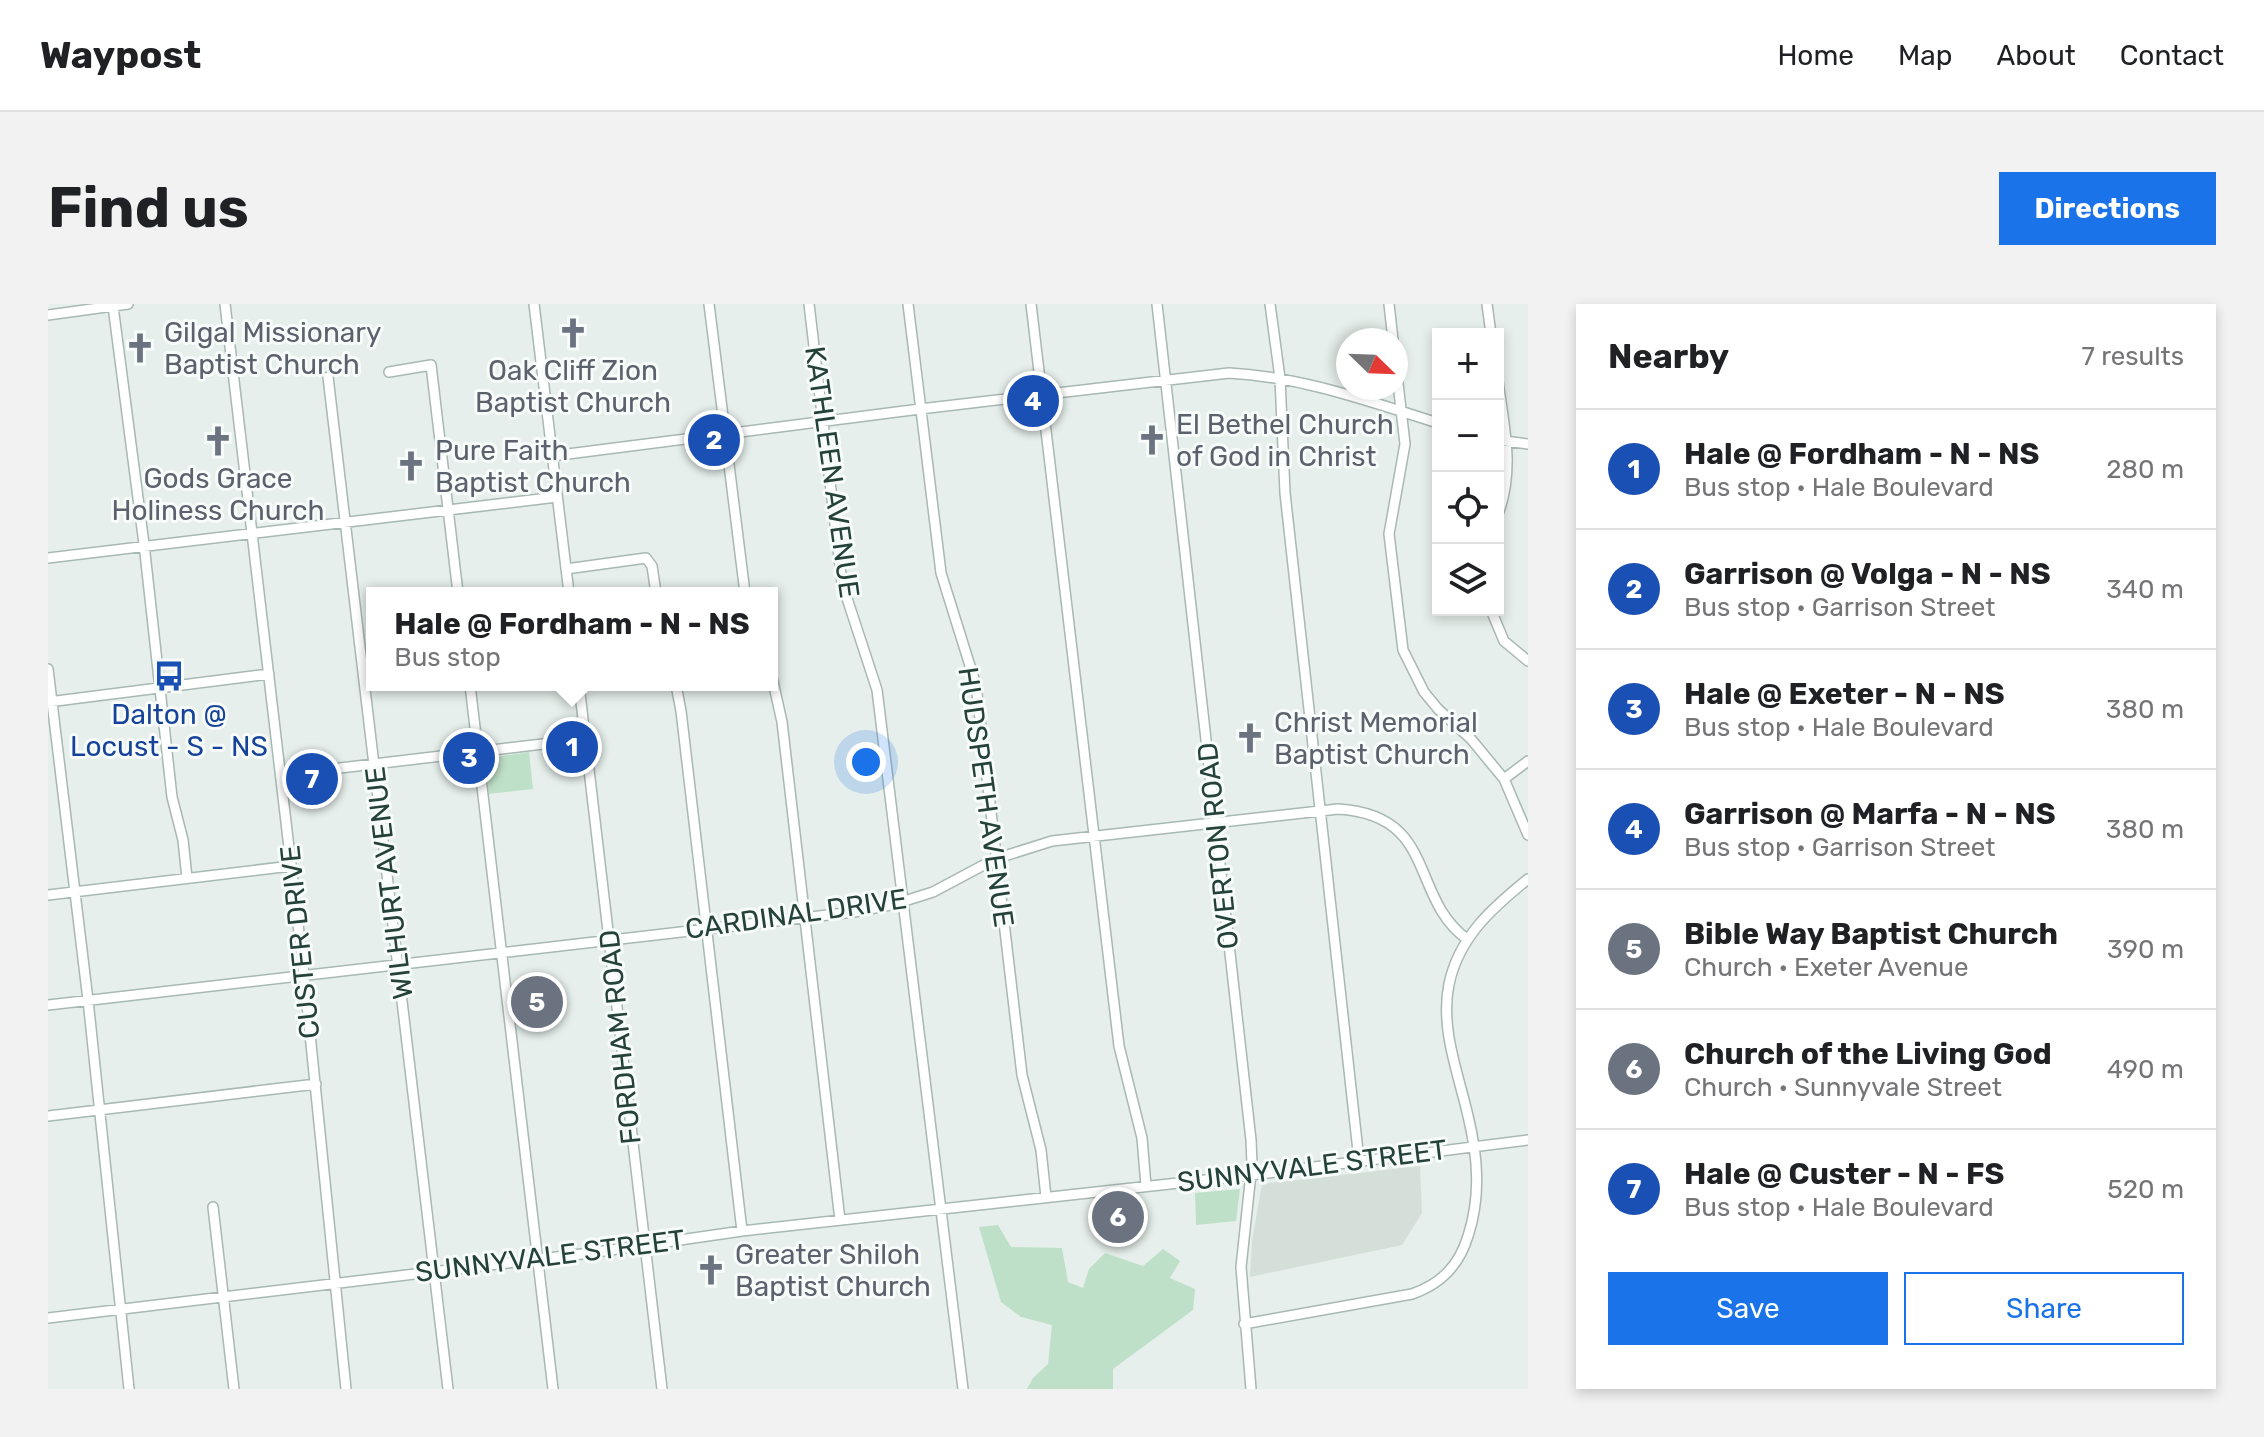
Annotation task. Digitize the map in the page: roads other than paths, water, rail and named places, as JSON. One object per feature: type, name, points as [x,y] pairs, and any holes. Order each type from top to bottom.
[{"type":"street","points":[[48,315],[128,304]]},
{"type":"street","name":"CUSTER DRIVE","points":[[225,304],[304,975],[346,1389]]},
{"type":"street","points":[[534,304],[568,587]]},
{"type":"street","points":[[709,304],[744,587]]},
{"type":"street","name":"KATHLEEN AVENUE","points":[[809,304],[842,583],[877,690],[963,1389]]},
{"type":"street","name":"HUDSPETH AVENUE","points":[[908,304],[941,573],[976,685],[1022,1075],[1041,1150],[1046,1197]]},
{"type":"street","points":[[1031,304],[1119,1046],[1139,1125],[1146,1186]]},
{"type":"street","name":"OVERTON ROAD","points":[[1157,304],[1249,1124],[1251,1175],[1241,1267],[1251,1389]]},
{"type":"street","points":[[1270,304],[1280,378],[1285,493],[1359,1160]]},
{"type":"street","points":[[1389,304],[1392,328]]},
{"type":"street","points":[[1487,304],[1490,328]]},
{"type":"street","points":[[113,306],[172,797],[183,840],[187,878]]},
{"type":"street","points":[[389,372],[431,365],[457,587]]},
{"type":"street","points":[[552,456],[1229,373],[1302,381],[1432,421]]},
{"type":"street","name":"WILHURT AVENUE","points":[[328,377],[448,1389]]},
{"type":"street","points":[[1400,400],[1405,444],[1389,534],[1403,650],[1424,692],[1471,739],[1504,779],[1528,835]]},
{"type":"street","points":[[1504,441],[1528,444]]},
{"type":"street","points":[[1504,464],[1504,494]]},
{"type":"street","points":[[48,558],[144,544],[252,535],[557,497]]},
{"type":"street","points":[[566,569],[646,558],[652,566],[655,587]]},
{"type":"street","points":[[1494,616],[1504,641],[1528,661]]},
{"type":"street","points":[[48,669],[88,1000],[129,1389]]},
{"type":"street","points":[[50,702],[269,674]]},
{"type":"street","points":[[471,691],[553,1389]]},
{"type":"street","name":"FORDHAM ROAD","points":[[580,691],[662,1389]]},
{"type":"street","points":[[677,691],[742,1231]]},
{"type":"street","points":[[775,691],[782,722],[840,1220]]},
{"type":"street","points":[[281,775],[585,739]]},
{"type":"street","points":[[1504,779],[1528,761]]},
{"type":"street","name":"CARDINAL DRIVE","points":[[48,1005],[854,912],[902,902],[949,885],[995,859],[1052,841],[1321,811],[1357,810],[1387,823],[1400,834],[1422,865],[1447,922],[1467,939]]},
{"type":"street","points":[[48,895],[291,866]]},
{"type":"street","points":[[1244,1324],[1412,1294],[1435,1284],[1457,1263],[1474,1218],[1478,1188],[1474,1147],[1448,1034],[1446,1015],[1450,982],[1467,939],[1487,913],[1528,879]]},
{"type":"street","points":[[48,1116],[316,1084]]},
{"type":"street","name":"SUNNYVALE STREET","points":[[48,1318],[435,1272],[742,1231],[1251,1175],[1528,1140]]},
{"type":"street","points":[[213,1207],[234,1389]]},
{"type":"place","name":"Oak Cliff Zion Baptist Church","points":[[573,333]]},
{"type":"place","name":"Gilgal Missionary Baptist Church","points":[[140,348]]},
{"type":"place","name":"Garrison @ Marfa - N - NS","points":[[1033,401]]},
{"type":"place","name":"Garrison @ Volga - N - NS","points":[[714,440]]},
{"type":"place","name":"El Bethel Church of God in Christ","points":[[1152,440]]},
{"type":"place","name":"Gods Grace Holiness Church","points":[[218,441]]},
{"type":"place","name":"Pure Faith Baptist Church","points":[[411,466]]},
{"type":"place","name":"Dalton @ Locust - S - NS","points":[[169,676]]},
{"type":"place","name":"Christ Memorial Baptist Church","points":[[1250,738]]},
{"type":"place","name":"Hale @ Fordham - N - NS","points":[[572,747]]},
{"type":"place","name":"Hale @ Exeter - N - NS","points":[[469,758]]},
{"type":"place","name":"Hale @ Custer - N - FS","points":[[312,779]]},
{"type":"place","name":"Bible Way Baptist Church","points":[[537,1002]]},
{"type":"place","name":"Church of the Living God","points":[[1118,1217]]},
{"type":"place","name":"Greater Shiloh Baptist Church","points":[[711,1270]]}]
